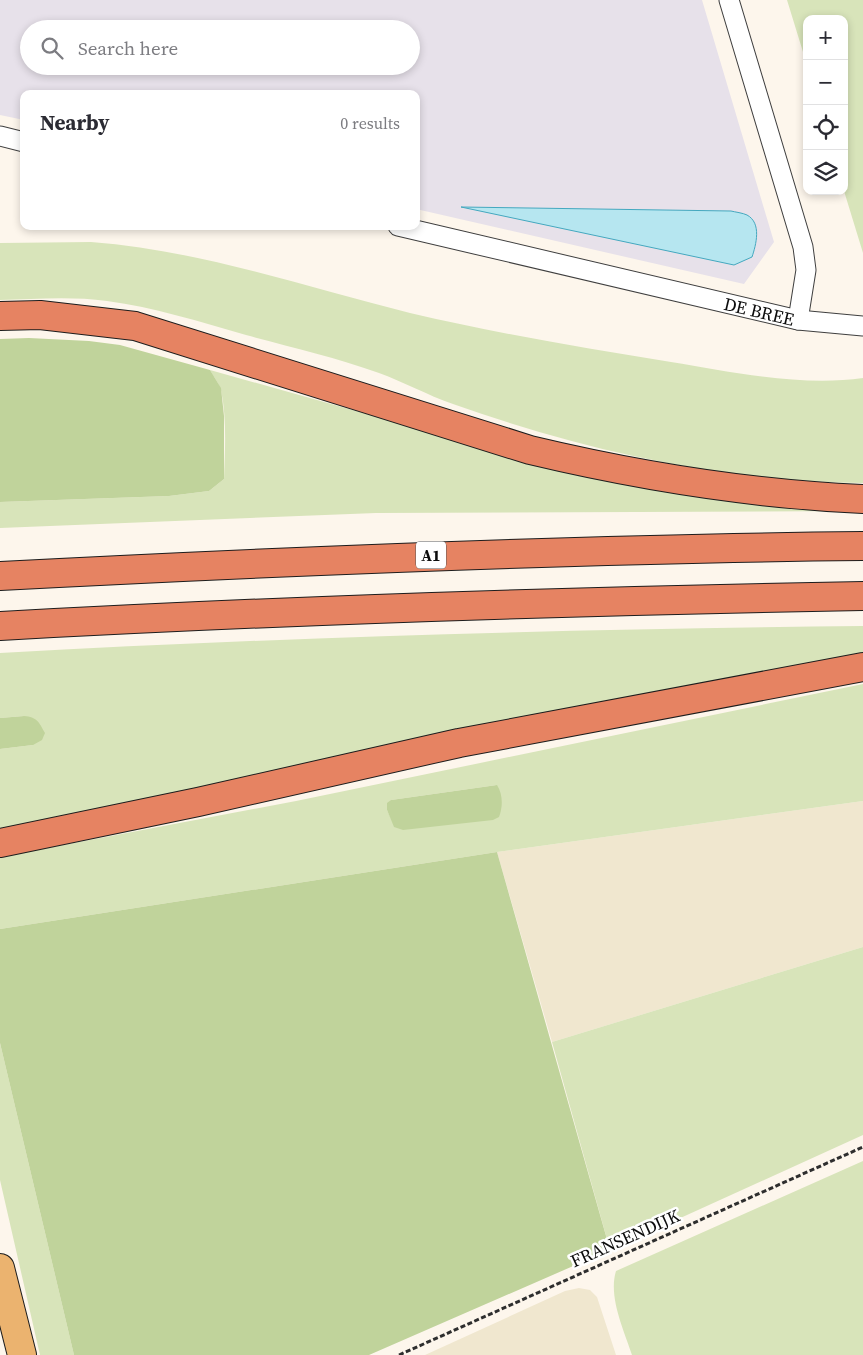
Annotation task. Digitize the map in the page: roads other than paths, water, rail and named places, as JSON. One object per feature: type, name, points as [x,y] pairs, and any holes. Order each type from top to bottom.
[{"type":"highway","points":[[0,316],[40,315],[135,326],[530,450],[594,465],[781,494],[863,499]]},
{"type":"highway","name":"A1","points":[[0,576],[389,557],[655,548],[863,546]]},
{"type":"highway","points":[[0,626],[214,614],[585,601],[863,596]]},
{"type":"highway","points":[[0,843],[198,802],[459,743],[863,667]]},
{"type":"main road","points":[[0,1268],[22,1355]]},
{"type":"street","name":"DE BREE","points":[[415,230],[798,320],[806,270],[803,248],[729,0]]},
{"type":"street","points":[[0,136],[20,141]]},
{"type":"street","points":[[798,320],[863,326]]},
{"type":"water","points":[[461,207],[731,211],[745,214],[752,219],[755,223],[757,234],[752,257],[734,265]]}]
